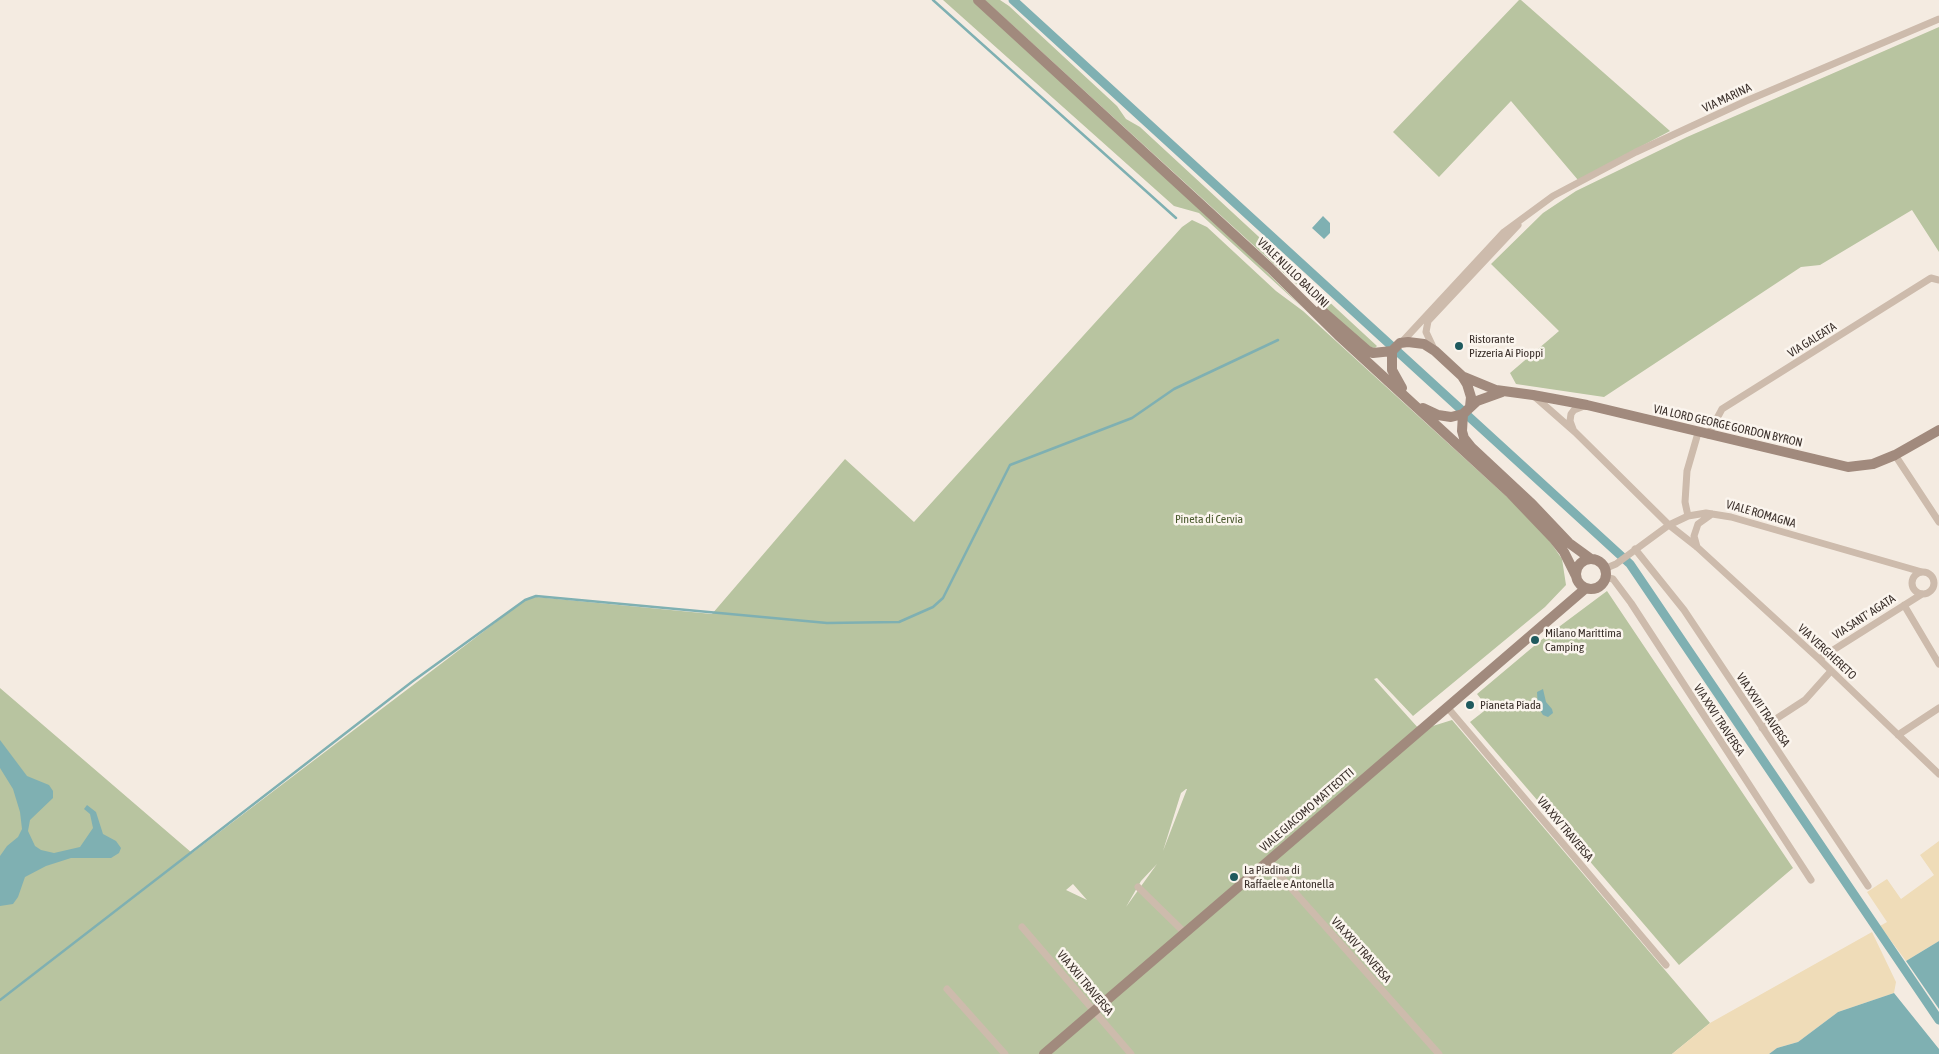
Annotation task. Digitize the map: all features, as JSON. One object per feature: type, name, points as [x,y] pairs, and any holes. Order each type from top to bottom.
[{"type":"street","name":"VIALE NULLO BALDINI","points":[[978,0],[1270,268],[1338,336],[1510,493],[1564,552],[1580,583]]},
{"type":"street","name":"VIA MARINA","points":[[1400,343],[1504,232],[1553,196],[1644,148],[1746,101],[1939,19]]},
{"type":"street","name":"VIA MARINA","points":[[1435,352],[1426,332],[1428,321],[1531,212]]},
{"type":"street","points":[[1270,268],[1368,351],[1373,353],[1392,351],[1400,343],[1418,343],[1435,352],[1462,376],[1470,391],[1462,431],[1464,438],[1569,543],[1591,559],[1599,562],[1605,573],[1600,586],[1580,583],[1578,566],[1591,559]]},
{"type":"street","name":"VIA GALEATA","points":[[1703,434],[1722,409],[1931,278],[1939,280]]},
{"type":"street","points":[[1392,351],[1392,370],[1412,402],[1445,416],[1467,410]]},
{"type":"street","name":"VIA LORD GEORGE GORDON BYRON","points":[[1462,376],[1486,387],[1503,392],[1533,395],[1586,405],[1848,467],[1873,464],[1896,454],[1939,430]]},
{"type":"street","name":"VIA LORD GEORGE GORDON BYRON","points":[[1467,410],[1482,399],[1503,392]]},
{"type":"street","name":"VIA VERGHERETO","points":[[1533,395],[1575,432],[1669,525],[1697,547],[1819,659],[1939,774]]},
{"type":"street","points":[[1575,432],[1570,421],[1571,414],[1577,408],[1586,405]]},
{"type":"street","points":[[1688,516],[1685,502],[1687,471],[1703,434]]},
{"type":"street","points":[[1896,454],[1939,522]]},
{"type":"street","points":[[1697,547],[1694,536],[1698,524],[1714,513]]},
{"type":"street","name":"VIALE ROMAGNA","points":[[1605,573],[1669,525],[1688,516],[1714,513],[1881,562],[1930,575],[1939,574]]},
{"type":"street","name":"VIA XXVII TRAVERSA","points":[[1634,550],[1684,610],[1868,886]]},
{"type":"street","name":"VIALE ROMAGNA","points":[[1881,562],[1902,570],[1913,580],[1914,589],[1922,594]]},
{"type":"street","points":[[1913,580],[1922,572]]},
{"type":"street","name":"VIA XXVI TRAVERSA","points":[[1605,573],[1631,603],[1811,880]]},
{"type":"street","points":[[1930,575],[1934,583],[1932,589]]},
{"type":"street","name":"VIALE GIACOMO MATTEOTTI","points":[[1044,1054],[1565,605],[1580,583]]},
{"type":"street","points":[[1922,594],[1939,583]]},
{"type":"street","name":"VIA SANT' AGATA","points":[[1819,659],[1922,594]]},
{"type":"street","points":[[1904,605],[1939,664]]},
{"type":"street","points":[[1762,728],[1805,700],[1831,671]]},
{"type":"street","name":"VIA XXV TRAVERSA","points":[[1447,707],[1666,965]]},
{"type":"street","points":[[1898,736],[1939,708]]},
{"type":"street","name":"VIA XXIV TRAVERSA","points":[[1267,861],[1439,1054]]},
{"type":"street","points":[[1138,887],[1184,932]]},
{"type":"street","name":"VIA XXII TRAVERSA","points":[[1022,927],[1132,1054]]},
{"type":"street","points":[[947,989],[1005,1054]]},
{"type":"green space","points":[[943,0],[973,0],[1218,224],[1303,308],[1199,213],[1174,206]]},
{"type":"green space","points":[[985,0],[1000,0],[1009,6],[1117,106],[1126,119],[1140,127],[1377,346],[1375,348],[1368,347],[1286,275]]},
{"type":"green space","points":[[1519,0],[1670,131],[1578,180],[1511,101],[1439,177],[1393,132]]},
{"type":"green space","points":[[1939,27],[1939,252],[1912,210],[1820,265],[1801,267],[1604,397],[1516,384],[1510,373],[1559,331],[1491,264],[1543,213],[1576,191],[1687,137]]},
{"type":"green space","name":"Pineta di Cervia","points":[[1192,220],[1207,227],[1276,291],[1303,311],[1540,527],[1562,559],[1566,585],[1545,607],[1413,716],[1377,678],[1374,679],[1420,730],[1452,720],[1710,1023],[1672,1054],[0,1054],[0,688],[192,853],[525,600],[536,597],[712,614],[845,459],[914,522],[1182,227]],"holes":[[[1187,789],[1163,851],[1181,793]],[[1157,864],[1126,907],[1141,881]],[[1073,884],[1087,900],[1066,890]]]},
{"type":"green space","points":[[1607,591],[1793,868],[1679,965],[1470,722],[1488,708],[1477,694],[1540,641]]},
{"type":"sand","points":[[1939,841],[1939,941],[1906,961],[1880,926],[1887,922],[1867,892],[1887,879],[1901,899],[1934,875],[1920,855]]},
{"type":"sand","points":[[1872,932],[1896,982],[1894,993],[1838,1012],[1798,1042],[1777,1048],[1769,1054],[1672,1054],[1710,1023]]},
{"type":"water","points":[[1323,216],[1330,223],[1330,233],[1324,239],[1312,228]]},
{"type":"water","points":[[1543,689],[1546,702],[1553,713],[1548,717],[1543,715],[1538,707],[1537,692]]},
{"type":"water","points":[[0,740],[27,776],[49,785],[53,791],[53,798],[30,820],[28,831],[35,846],[41,850],[54,853],[80,847],[93,828],[90,814],[84,809],[87,805],[96,812],[103,834],[116,841],[121,848],[119,853],[111,858],[71,858],[46,866],[25,877],[18,897],[13,904],[0,906],[0,856],[7,846],[18,837],[22,829],[20,812],[13,789],[0,768]]},
{"type":"water","points":[[1939,941],[1939,1009],[1906,961]]},
{"type":"water","points":[[1894,993],[1939,1049],[1939,1054],[1769,1054],[1777,1048],[1798,1042],[1838,1012]]},
{"type":"waterway","points":[[933,0],[1176,218]]},
{"type":"waterway","points":[[1013,0],[1630,564],[1939,1020]]},
{"type":"waterway","points":[[0,1000],[413,681],[525,600],[536,596],[827,623],[899,622],[933,607],[943,598],[1010,465],[1132,418],[1174,389],[1278,340]]},
{"type":"place","name":"Ristorante Pizzeria Ai Pioppi","points":[[1459,346]]},
{"type":"place","name":"Milano Marittima Camping","points":[[1535,640]]},
{"type":"place","name":"Pianeta Piada","points":[[1470,705]]},
{"type":"place","name":"La Piadina di Raffaele e Antonella","points":[[1234,877]]}]
